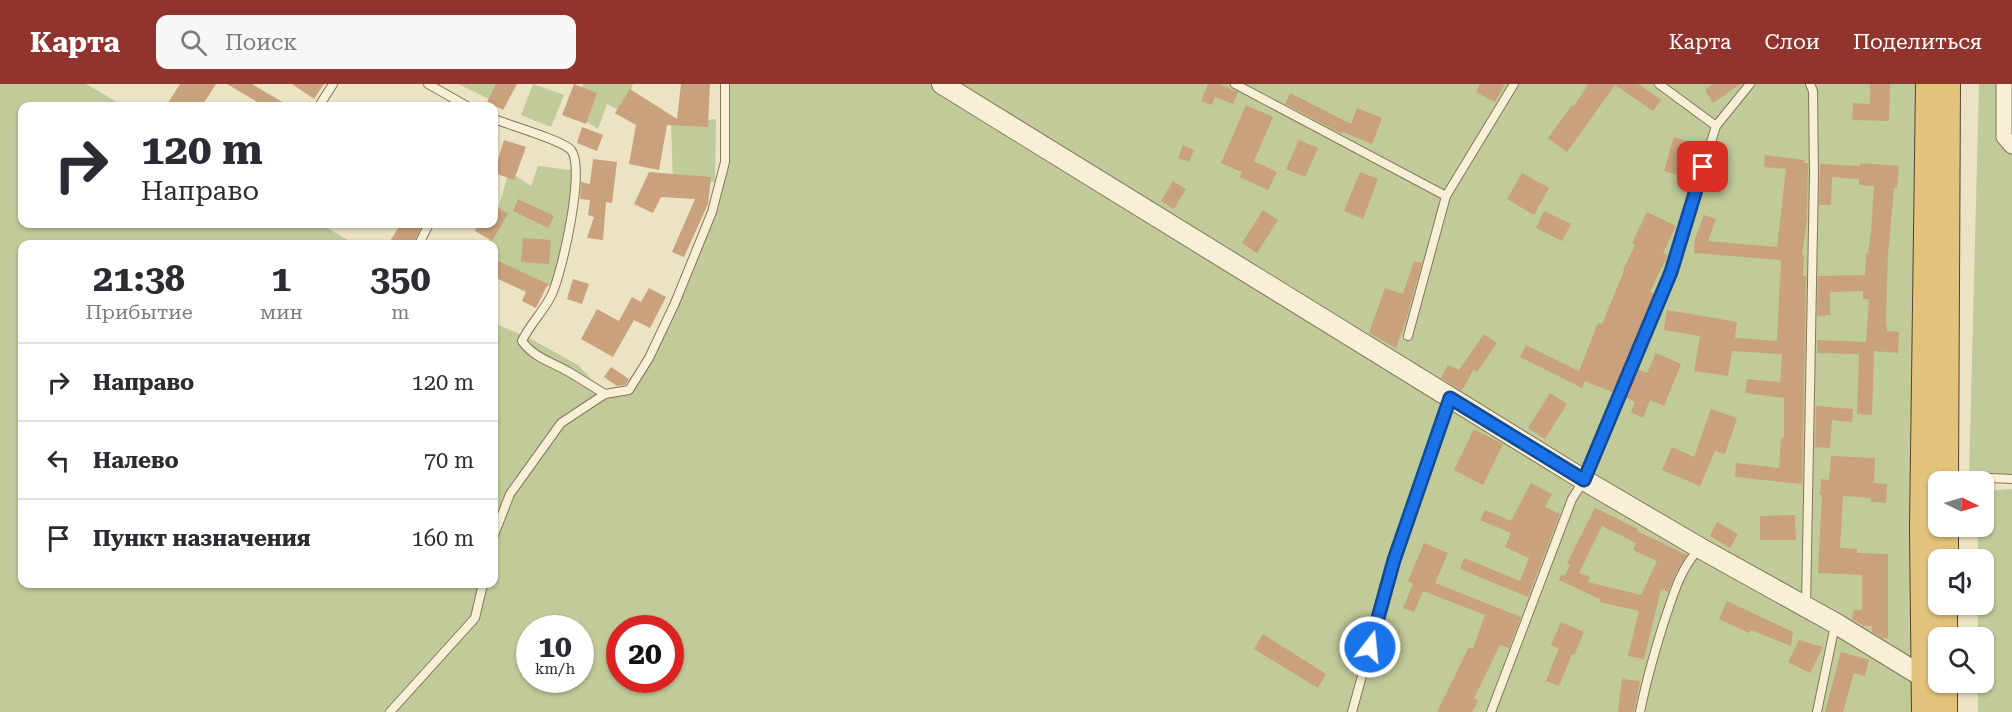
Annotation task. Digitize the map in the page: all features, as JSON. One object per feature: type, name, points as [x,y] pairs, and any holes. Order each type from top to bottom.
[{"type":"highway","points":[[1929,84],[1923,528],[1931,627]]},
{"type":"highway","points":[[1945,471],[1947,84]]},
{"type":"highway","points":[[1925,712],[1931,693]]},
{"type":"highway","points":[[1939,693],[1944,712]]},
{"type":"street","points":[[942,84],[1584,480],[1928,676]]},
{"type":"street","points":[[2004,84],[2004,137],[2012,146]]},
{"type":"lane","points":[[322,102],[333,84]]},
{"type":"lane","points":[[428,84],[460,102]]},
{"type":"lane","points":[[498,525],[510,494],[561,423],[605,394],[630,390],[649,358],[675,303],[712,212],[725,162],[725,84]]},
{"type":"lane","points":[[1235,84],[1446,196]]},
{"type":"lane","points":[[1408,336],[1446,196],[1514,84]]},
{"type":"lane","points":[[1659,84],[1716,126]]},
{"type":"lane","points":[[1491,712],[1572,499],[1584,480],[1671,272],[1716,126],[1750,84]]},
{"type":"lane","points":[[1806,608],[1814,175],[1813,91],[1810,84]]},
{"type":"lane","points":[[498,120],[559,143],[571,150],[576,163],[572,213],[562,263],[551,296],[522,341],[540,358],[566,370],[605,394]]},
{"type":"lane","points":[[1352,712],[1394,560],[1450,398]]},
{"type":"lane","points":[[1994,479],[2012,479]]},
{"type":"lane","points":[[1640,712],[1647,677],[1672,598],[1683,570],[1700,548]]},
{"type":"lane","points":[[390,712],[475,618],[482,588]]},
{"type":"lane","points":[[1817,712],[1835,623]]},
{"type":"green space","points":[[0,84],[86,84],[117,102],[18,102],[18,228],[327,228],[348,240],[18,240],[18,588],[498,588],[498,325],[531,339],[578,365],[605,394],[630,389],[649,358],[712,212],[725,162],[725,84],[1921,84],[1914,712],[0,712]]},
{"type":"green space","points":[[458,84],[501,84],[493,101]]},
{"type":"green space","points":[[533,84],[564,95],[551,127],[521,115]]},
{"type":"green space","points":[[583,84],[633,84],[622,112],[607,104],[598,129],[576,115]]},
{"type":"green space","points":[[1979,84],[2012,84],[2012,480],[1994,479],[1994,471],[1969,471]]},
{"type":"green space","points":[[716,119],[715,182],[673,183],[671,124]]},
{"type":"green space","points":[[538,166],[578,171],[560,281],[542,289],[498,266],[498,240],[489,240],[493,228],[498,228],[498,209],[509,171],[531,186]]},
{"type":"green space","points":[[2012,489],[2012,712],[1978,712],[1978,693],[1994,693],[1994,627],[1978,627],[1978,615],[1994,615],[1994,549],[1978,549],[1978,537],[1994,537],[1994,490]]},
{"type":"building","points":[[180,84],[216,84],[205,102],[169,102]]},
{"type":"building","points":[[227,84],[252,84],[282,102],[257,102]]},
{"type":"building","points":[[292,84],[324,84],[314,99]]},
{"type":"building","points":[[496,84],[517,84],[503,110],[498,108],[498,102],[487,102]]},
{"type":"building","points":[[574,84],[597,93],[586,124],[562,115]]},
{"type":"building","points":[[681,84],[710,84],[708,127],[667,125],[659,170],[629,164],[636,125],[615,113],[630,89],[677,119]]},
{"type":"building","points":[[1208,84],[1219,84],[1238,92],[1233,104],[1215,97],[1212,105],[1201,101]]},
{"type":"building","points":[[1480,84],[1505,84],[1495,102],[1476,92]]},
{"type":"building","points":[[1588,84],[1638,84],[1661,100],[1653,111],[1615,85],[1567,152],[1548,138],[1572,105],[1574,106]]},
{"type":"building","points":[[1713,84],[1740,84],[1713,103],[1705,90]]},
{"type":"building","points":[[1870,84],[1890,84],[1889,121],[1852,120],[1853,103],[1870,104]]},
{"type":"building","points":[[1290,93],[1351,124],[1357,108],[1382,118],[1372,144],[1343,132],[1342,134],[1285,104]]},
{"type":"building","points":[[1246,105],[1273,117],[1254,161],[1277,172],[1268,190],[1240,177],[1242,172],[1221,163]]},
{"type":"building","points":[[582,127],[603,135],[597,151],[577,143]]},
{"type":"building","points":[[1674,137],[1702,146],[1692,179],[1664,171]]},
{"type":"building","points":[[504,140],[526,147],[514,180],[498,174],[498,160]]},
{"type":"building","points":[[1299,140],[1318,148],[1305,177],[1286,169]]},
{"type":"building","points":[[1183,145],[1194,150],[1189,162],[1178,158]]},
{"type":"building","points":[[1765,155],[1805,160],[1804,163],[1808,163],[1807,219],[1802,255],[1804,255],[1803,276],[1806,276],[1802,484],[1735,477],[1736,463],[1779,468],[1781,437],[1784,438],[1784,398],[1745,393],[1747,379],[1780,382],[1782,354],[1732,351],[1728,376],[1694,371],[1700,336],[1664,330],[1667,310],[1737,322],[1735,338],[1777,341],[1781,260],[1694,253],[1695,239],[1704,215],[1716,219],[1708,241],[1777,247],[1786,169],[1764,167]]},
{"type":"building","points":[[593,159],[617,162],[612,203],[606,202],[603,240],[587,238],[594,217],[588,215],[590,200],[580,199],[581,182],[590,184]]},
{"type":"building","points":[[1860,163],[1899,166],[1897,188],[1894,188],[1888,254],[1886,320],[1887,331],[1899,332],[1898,353],[1874,351],[1872,415],[1857,414],[1859,354],[1817,353],[1817,340],[1866,342],[1869,299],[1863,299],[1863,291],[1830,292],[1830,315],[1817,316],[1818,276],[1865,275],[1874,186],[1859,185],[1859,179],[1832,177],[1831,205],[1819,205],[1820,164],[1860,166]]},
{"type":"building","points":[[649,172],[711,177],[708,204],[684,257],[672,252],[695,199],[661,197],[653,213],[634,204]]},
{"type":"building","points":[[1360,172],[1378,179],[1363,219],[1344,211]]},
{"type":"building","points":[[1522,173],[1549,188],[1534,215],[1507,199]]},
{"type":"building","points":[[1173,181],[1186,189],[1174,209],[1161,201]]},
{"type":"building","points":[[518,199],[554,216],[548,228],[513,211]]},
{"type":"building","points":[[498,208],[508,214],[493,240],[475,231],[477,228],[498,228]]},
{"type":"building","points":[[1263,210],[1278,220],[1257,253],[1242,243]]},
{"type":"building","points":[[1544,211],[1571,224],[1562,241],[1536,228]]},
{"type":"building","points":[[1647,212],[1676,226],[1663,253],[1668,255],[1650,292],[1655,294],[1614,393],[1585,381],[1582,388],[1520,357],[1526,345],[1579,371],[1598,323],[1602,324],[1635,245],[1632,243]]},
{"type":"building","points":[[398,228],[421,228],[415,240],[391,240]]},
{"type":"building","points":[[523,238],[551,240],[549,264],[521,262]]},
{"type":"building","points":[[498,261],[548,284],[536,308],[522,301],[526,292],[498,279]]},
{"type":"building","points":[[1414,261],[1422,263],[1396,348],[1369,333],[1385,288],[1403,294]]},
{"type":"building","points":[[573,279],[589,284],[582,304],[567,299]]},
{"type":"building","points":[[649,288],[666,297],[650,328],[634,320],[613,357],[581,339],[597,309],[619,321],[632,297],[641,302]]},
{"type":"building","points":[[1484,334],[1497,343],[1477,372],[1473,370],[1462,391],[1441,378],[1448,365],[1459,370]]},
{"type":"building","points":[[1656,353],[1681,364],[1664,406],[1650,400],[1643,418],[1631,412],[1635,402],[1625,397],[1637,369],[1647,373]]},
{"type":"building","points":[[611,367],[629,379],[625,385],[617,386],[604,377]]},
{"type":"building","points":[[1550,393],[1567,404],[1545,439],[1528,428]]},
{"type":"building","points":[[1816,406],[1853,409],[1852,422],[1832,420],[1830,448],[1815,447]]},
{"type":"building","points":[[1711,409],[1737,418],[1725,454],[1715,451],[1700,486],[1662,470],[1672,447],[1694,457]]},
{"type":"building","points":[[1474,429],[1503,444],[1483,485],[1454,470]]},
{"type":"building","points":[[1831,456],[1875,458],[1874,483],[1887,484],[1886,503],[1871,502],[1871,498],[1843,496],[1840,548],[1857,549],[1857,553],[1888,554],[1888,638],[1882,638],[1872,632],[1872,626],[1864,626],[1852,619],[1854,610],[1862,610],[1862,575],[1818,573],[1821,479],[1829,480]]},
{"type":"building","points":[[1531,483],[1552,494],[1545,507],[1560,514],[1528,597],[1460,569],[1464,558],[1520,581],[1529,558],[1505,547],[1511,533],[1480,520],[1485,510],[1511,521]]},
{"type":"building","points":[[1595,508],[1687,555],[1668,592],[1661,589],[1644,659],[1628,656],[1639,611],[1600,602],[1600,599],[1559,580],[1561,575],[1565,576],[1570,565],[1567,563]],"holes":[[[1602,526],[1636,543],[1633,550],[1657,561],[1641,595],[1588,582],[1590,577],[1579,573]]]},
{"type":"building","points":[[1795,515],[1796,540],[1760,540],[1760,516]]},
{"type":"building","points":[[1717,522],[1738,534],[1730,548],[1710,536]]},
{"type":"building","points":[[1424,543],[1448,553],[1435,583],[1521,617],[1509,648],[1500,645],[1474,698],[1478,701],[1472,712],[1437,712],[1469,647],[1473,649],[1485,615],[1423,591],[1414,612],[1403,608],[1413,584],[1408,581]]},
{"type":"building","points":[[1727,601],[1793,632],[1791,646],[1751,630],[1749,633],[1719,619]]},
{"type":"building","points":[[1561,622],[1584,632],[1559,686],[1546,681],[1559,648],[1551,645]]},
{"type":"building","points":[[1263,634],[1326,674],[1318,688],[1254,649]]},
{"type":"building","points":[[1799,640],[1823,647],[1810,673],[1788,662]]},
{"type":"building","points":[[1841,652],[1869,660],[1865,676],[1854,673],[1843,712],[1825,712]]},
{"type":"building","points":[[1622,679],[1640,681],[1634,712],[1618,712]]},
{"type":"route","points":[[1370,647],[1394,560],[1450,398],[1584,480],[1671,272],[1703,167]]}]
